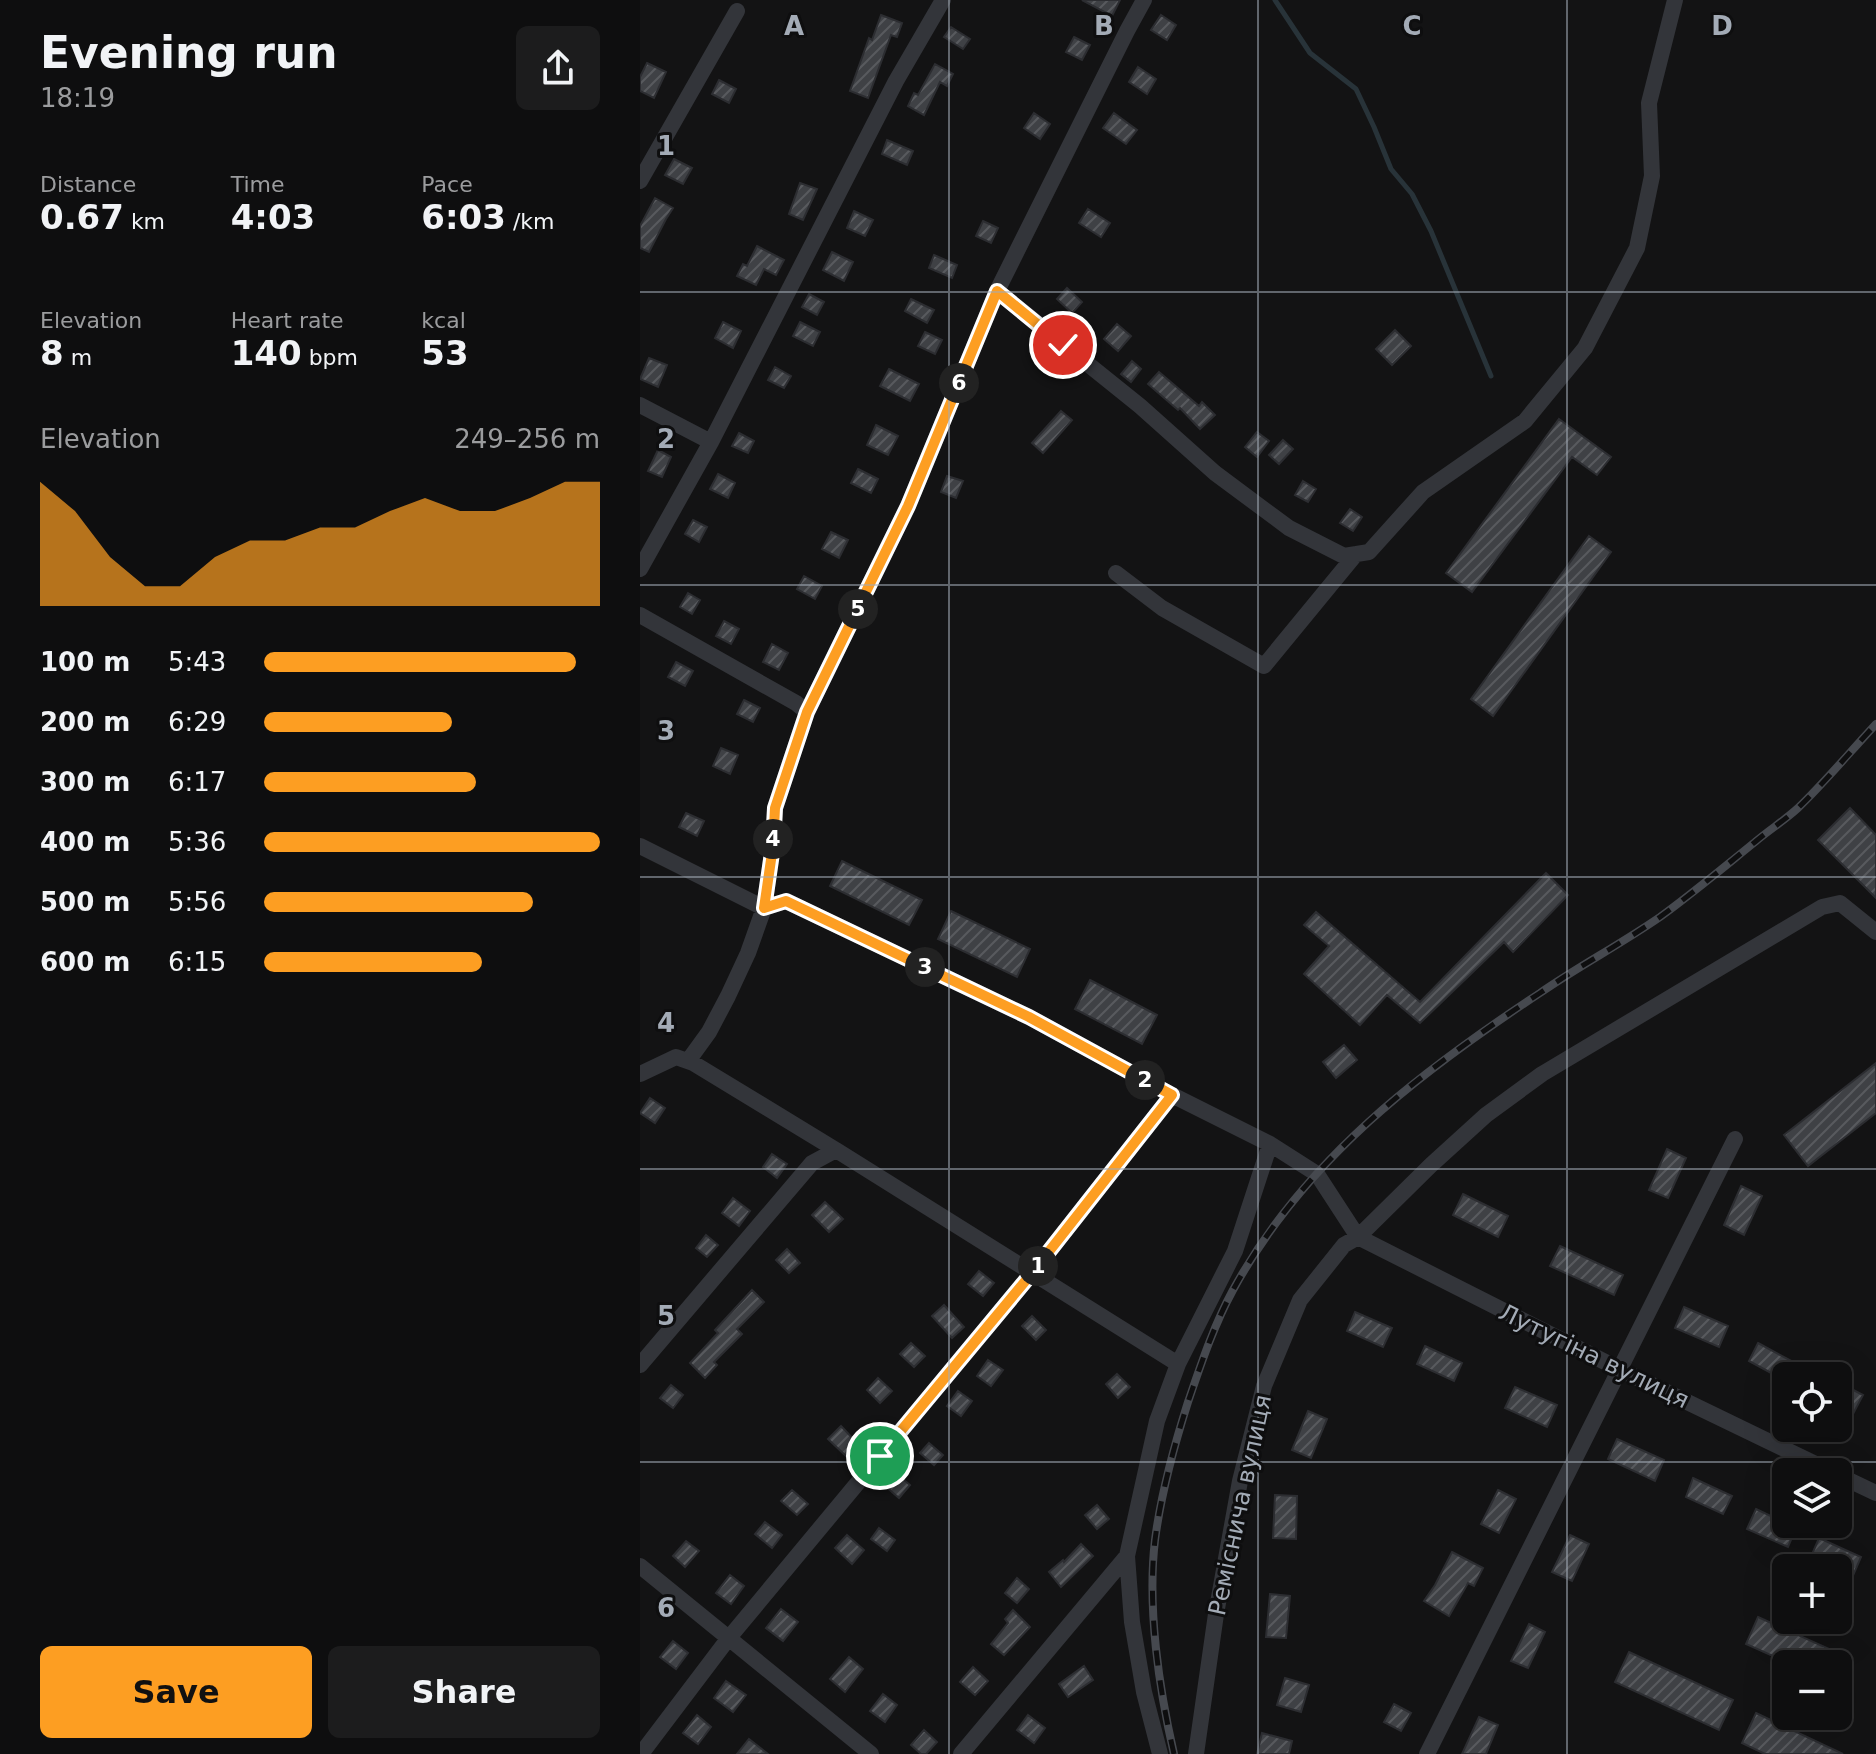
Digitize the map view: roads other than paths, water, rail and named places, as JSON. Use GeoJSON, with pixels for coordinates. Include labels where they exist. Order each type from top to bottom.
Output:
{"type":"FeatureCollection","features":[{"type":"Feature","properties":{"kind":"street"},"geometry":{"type":"LineString","coordinates":[[640,569],[711,442],[896,81],[943,0]]}},
{"type":"Feature","properties":{"kind":"street"},"geometry":{"type":"LineString","coordinates":[[688,1061],[709,1032],[728,996],[764,908],[775,808],[807,712],[908,506],[997,291],[1144,0]]}},
{"type":"Feature","properties":{"kind":"street"},"geometry":{"type":"LineString","coordinates":[[997,291],[1140,406],[1215,473],[1289,528],[1344,556],[1369,552],[1423,492],[1525,421],[1585,348],[1637,248],[1652,176],[1649,103],[1675,0]]}},
{"type":"Feature","properties":{"kind":"street"},"geometry":{"type":"LineString","coordinates":[[640,181],[737,11]]}},
{"type":"Feature","properties":{"kind":"street"},"geometry":{"type":"LineString","coordinates":[[640,405],[711,442]]}},
{"type":"Feature","properties":{"kind":"street"},"geometry":{"type":"LineString","coordinates":[[1116,573],[1162,608],[1264,666],[1356,554]]}},
{"type":"Feature","properties":{"kind":"street"},"geometry":{"type":"LineString","coordinates":[[640,615],[807,712]]}},
{"type":"Feature","properties":{"kind":"street"},"geometry":{"type":"LineString","coordinates":[[640,846],[764,908],[786,901],[1029,1017],[1270,1144],[1317,1174],[1358,1237]]}},
{"type":"Feature","properties":{"kind":"street","name":"Реміснича вулиця"},"geometry":{"type":"LineString","coordinates":[[1196,1754],[1216,1614],[1240,1481],[1264,1386],[1300,1300],[1344,1245],[1358,1237],[1486,1115],[1542,1074],[1704,976],[1822,907],[1840,903],[1876,932]]}},
{"type":"Feature","properties":{"kind":"street"},"geometry":{"type":"LineString","coordinates":[[640,1074],[676,1057],[688,1061],[1178,1364]]}},
{"type":"Feature","properties":{"kind":"street"},"geometry":{"type":"LineString","coordinates":[[641,1754],[728,1639],[1032,1273],[1172,1095]]}},
{"type":"Feature","properties":{"kind":"street"},"geometry":{"type":"LineString","coordinates":[[1427,1754],[1735,1139]]}},
{"type":"Feature","properties":{"kind":"street"},"geometry":{"type":"LineString","coordinates":[[1160,1754],[1144,1692],[1132,1622],[1127,1556],[1157,1421],[1178,1364],[1235,1251],[1270,1144]]}},
{"type":"Feature","properties":{"kind":"street"},"geometry":{"type":"LineString","coordinates":[[640,1365],[812,1163],[836,1150]]}},
{"type":"Feature","properties":{"kind":"street","name":"Лутугіна вулиця"},"geometry":{"type":"LineString","coordinates":[[1358,1237],[1803,1458]]}},
{"type":"Feature","properties":{"kind":"street"},"geometry":{"type":"LineString","coordinates":[[1852,1482],[1876,1493]]}},
{"type":"Feature","properties":{"kind":"street"},"geometry":{"type":"LineString","coordinates":[[961,1754],[1127,1556]]}},
{"type":"Feature","properties":{"kind":"street"},"geometry":{"type":"LineString","coordinates":[[640,1566],[871,1754]]}},
{"type":"Feature","properties":{"kind":"waterway"},"geometry":{"type":"LineString","coordinates":[[1275,0],[1310,53],[1356,89],[1391,169],[1412,194],[1431,231],[1491,376]]}},
{"type":"Feature","properties":{"kind":"railway"},"geometry":{"type":"LineString","coordinates":[[1174,1754],[1159,1675],[1154,1620],[1155,1540],[1173,1453],[1203,1359],[1226,1303],[1262,1243],[1294,1200],[1330,1160],[1409,1087],[1495,1023],[1684,899],[1798,808],[1876,724]]}}]}
